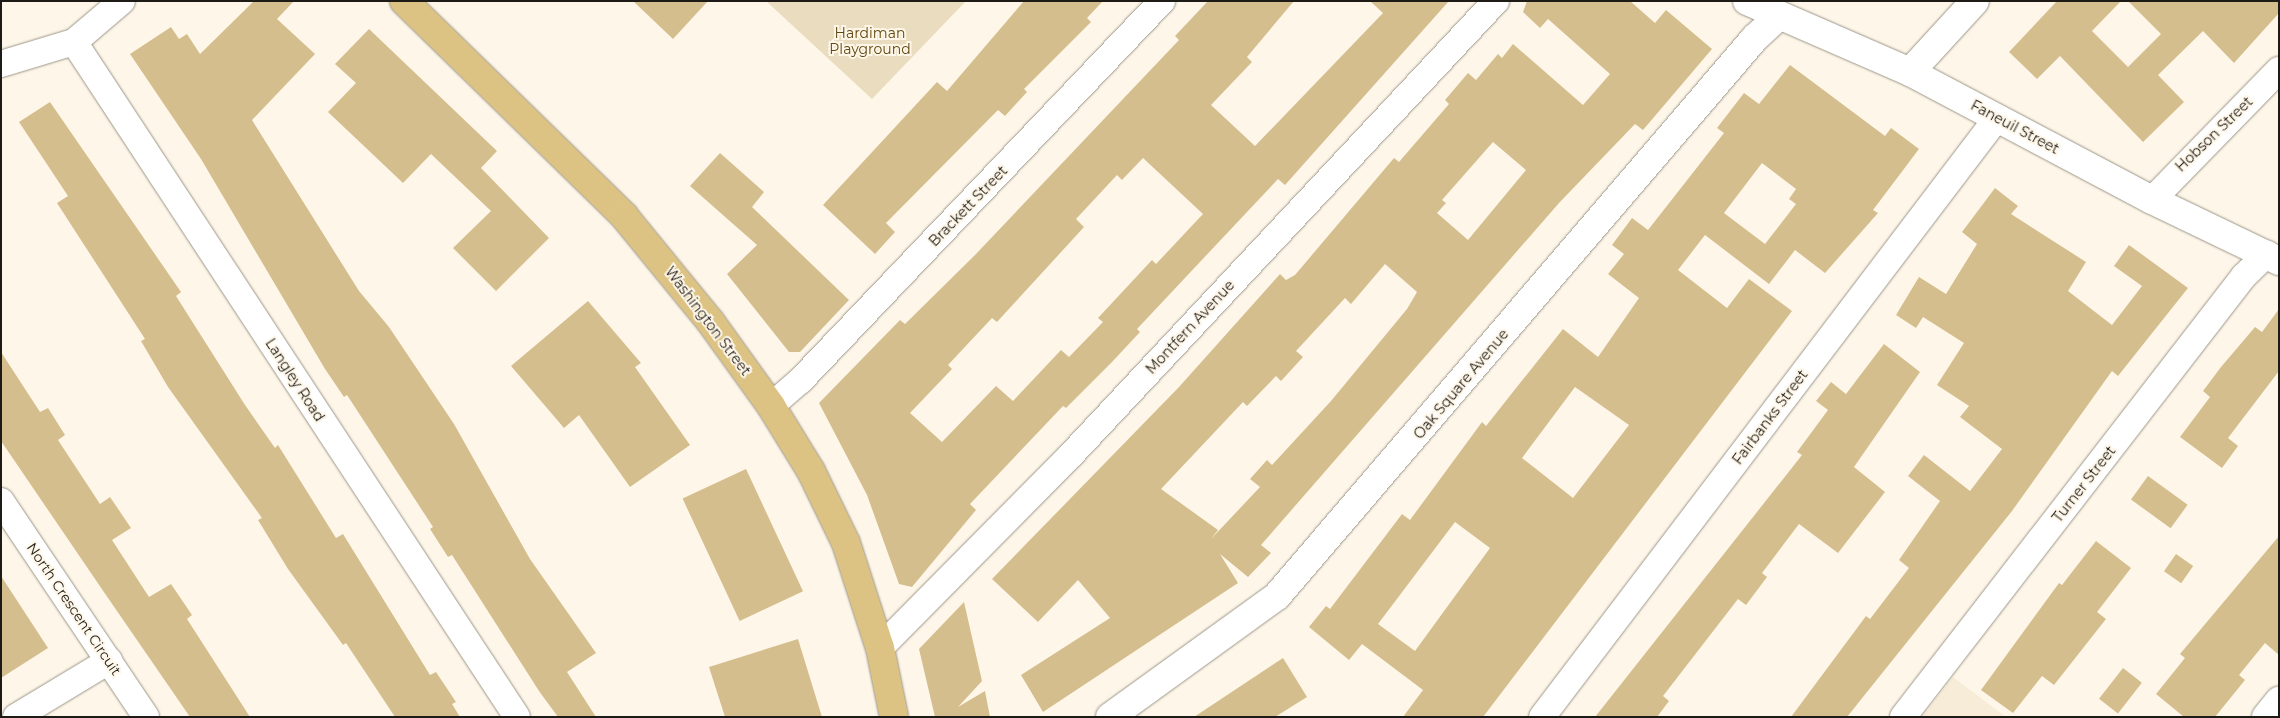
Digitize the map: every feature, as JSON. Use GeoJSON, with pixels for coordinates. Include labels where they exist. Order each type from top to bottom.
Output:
{"type":"FeatureCollection","features":[{"type":"Feature","properties":{"kind":"main road","name":"Washington Street"},"geometry":{"type":"LineString","coordinates":[[404,1],[624,216],[710,321],[771,406],[836,519],[880,648],[894,717]]}},
{"type":"Feature","properties":{"kind":"street"},"geometry":{"type":"LineString","coordinates":[[1,64],[74,42],[122,1]]}},
{"type":"Feature","properties":{"kind":"street","name":"Brackett Street"},"geometry":{"type":"LineString","coordinates":[[771,406],[800,382],[1162,1]]}},
{"type":"Feature","properties":{"kind":"street","name":"Montfern Avenue"},"geometry":{"type":"LineString","coordinates":[[880,648],[1071,455],[1496,1]]}},
{"type":"Feature","properties":{"kind":"street","name":"Faneuil Street"},"geometry":{"type":"LineString","coordinates":[[1747,1],[1910,72],[2152,200],[2273,258]]}},
{"type":"Feature","properties":{"kind":"street"},"geometry":{"type":"LineString","coordinates":[[1910,72],[1975,1]]}},
{"type":"Feature","properties":{"kind":"street","name":"Oak Square Avenue"},"geometry":{"type":"LineString","coordinates":[[1110,717],[1277,596],[1755,38],[1780,16]]}},
{"type":"Feature","properties":{"kind":"street","name":"Langley Road"},"geometry":{"type":"LineString","coordinates":[[74,42],[517,717]]}},
{"type":"Feature","properties":{"kind":"street","name":"Hobson Street"},"geometry":{"type":"LineString","coordinates":[[2152,200],[2173,174],[2279,70]]}},
{"type":"Feature","properties":{"kind":"street","name":"Fairbanks Street"},"geometry":{"type":"LineString","coordinates":[[1542,717],[1997,118]]}},
{"type":"Feature","properties":{"kind":"street","name":"Turner Street"},"geometry":{"type":"LineString","coordinates":[[1903,717],[2244,276],[2273,258]]}},
{"type":"Feature","properties":{"kind":"street","name":"North Crescent Circuit"},"geometry":{"type":"LineString","coordinates":[[1,501],[146,717]]}},
{"type":"Feature","properties":{"kind":"street"},"geometry":{"type":"LineString","coordinates":[[16,717],[109,661]]}},
{"type":"Feature","properties":{"kind":"street"},"geometry":{"type":"LineString","coordinates":[[2266,717],[2279,701]]}},
{"type":"Feature","properties":{"kind":"shaded area"},"geometry":{"type":"Polygon","coordinates":[[[1953,677],[2006,717],[1922,717],[1953,677]]]}},
{"type":"Feature","properties":{"kind":"green space","name":"Hardiman Playground"},"geometry":{"type":"Polygon","coordinates":[[[766,1],[966,1],[872,99],[766,1]]]}},
{"type":"Feature","properties":{"kind":"building"},"geometry":{"type":"Polygon","coordinates":[[[254,1],[294,1],[277,19],[315,54],[252,120],[359,291],[389,327],[454,424],[530,559],[596,653],[567,672],[596,717],[558,717],[539,691],[452,555],[448,557],[430,529],[433,527],[347,395],[344,397],[325,369],[201,159],[130,54],[171,27],[179,39],[187,34],[200,54],[254,1]]]}},
{"type":"Feature","properties":{"kind":"building"},"geometry":{"type":"Polygon","coordinates":[[[633,1],[708,1],[673,39],[633,1]]]}},
{"type":"Feature","properties":{"kind":"building"},"geometry":{"type":"Polygon","coordinates":[[[1024,1],[1103,1],[1087,18],[1091,22],[1024,89],[1027,92],[1005,116],[998,110],[886,223],[895,232],[875,254],[823,205],[937,82],[947,91],[1024,1]]]}},
{"type":"Feature","properties":{"kind":"building"},"geometry":{"type":"Polygon","coordinates":[[[1208,1],[1294,1],[1247,57],[1252,62],[1211,105],[1255,146],[1383,13],[1370,1],[1449,1],[1285,185],[1278,179],[1137,329],[1140,332],[1112,362],[1066,408],[1063,406],[970,504],[976,510],[912,587],[899,584],[867,495],[819,403],[900,320],[905,324],[975,255],[1179,40],[1175,36],[1208,1]],[[1143,158],[1122,180],[1117,175],[1076,219],[1084,227],[997,322],[992,318],[948,365],[952,369],[910,413],[942,442],[996,386],[1013,401],[1061,350],[1069,357],[1103,322],[1098,318],[1152,260],[1156,264],[1203,214],[1143,158]]]}},
{"type":"Feature","properties":{"kind":"building"},"geometry":{"type":"Polygon","coordinates":[[[1527,1],[1630,1],[1655,23],[1666,10],[1712,49],[1643,130],[1635,124],[1559,203],[1261,545],[1271,553],[1248,577],[1220,554],[1238,583],[1043,712],[1021,675],[1110,618],[1078,580],[1038,622],[992,579],[1179,387],[1280,274],[1286,280],[1295,275],[1394,158],[1399,162],[1449,104],[1445,100],[1468,73],[1476,80],[1498,54],[1502,58],[1513,44],[1583,105],[1610,74],[1548,19],[1540,28],[1523,12],[1527,1]],[[1493,142],[1442,200],[1446,203],[1437,213],[1468,240],[1526,170],[1493,142]],[[1385,264],[1351,304],[1345,298],[1296,351],[1303,357],[1281,381],[1276,376],[1247,406],[1243,402],[1161,489],[1218,530],[1211,539],[1260,487],[1250,479],[1267,460],[1272,465],[1331,401],[1407,309],[1417,292],[1385,264]]]}},
{"type":"Feature","properties":{"kind":"building"},"geometry":{"type":"Polygon","coordinates":[[[2057,1],[2121,1],[2092,31],[2128,67],[2161,34],[2128,1],[2279,1],[2279,13],[2234,63],[2203,31],[2158,75],[2184,102],[2143,142],[2060,56],[2037,79],[2009,52],[2057,1]]]}},
{"type":"Feature","properties":{"kind":"building"},"geometry":{"type":"Polygon","coordinates":[[[369,29],[497,151],[481,168],[549,238],[496,291],[453,248],[491,211],[431,154],[403,183],[328,112],[356,83],[335,64],[369,29]]]}},
{"type":"Feature","properties":{"kind":"building"},"geometry":{"type":"Polygon","coordinates":[[[1790,65],[1885,136],[1891,128],[1919,149],[1873,210],[1878,213],[1825,273],[1795,250],[1769,284],[1705,235],[1678,270],[1727,308],[1749,279],[1792,311],[1483,717],[1403,717],[1423,690],[1362,644],[1349,660],[1309,627],[1326,606],[1330,609],[1402,514],[1410,520],[1482,422],[1486,426],[1563,329],[1598,357],[1639,298],[1608,274],[1624,254],[1612,245],[1632,218],[1648,230],[1724,133],[1717,128],[1744,93],[1759,104],[1790,65]],[[1762,163],[1724,213],[1765,244],[1796,204],[1789,199],[1796,189],[1762,163]],[[1575,387],[1522,458],[1573,498],[1629,425],[1575,387]],[[1455,522],[1378,624],[1415,651],[1490,548],[1455,522]]]}},
{"type":"Feature","properties":{"kind":"building"},"geometry":{"type":"Polygon","coordinates":[[[50,102],[181,292],[176,296],[245,405],[275,448],[278,445],[336,538],[343,534],[430,675],[436,672],[456,702],[452,704],[460,717],[395,717],[346,643],[343,645],[288,569],[258,520],[262,518],[168,387],[141,341],[145,339],[57,203],[68,196],[19,122],[50,102]]]}},
{"type":"Feature","properties":{"kind":"building"},"geometry":{"type":"Polygon","coordinates":[[[720,153],[764,192],[752,207],[849,300],[800,352],[789,352],[727,274],[757,245],[690,186],[720,153]]]}},
{"type":"Feature","properties":{"kind":"building"},"geometry":{"type":"Polygon","coordinates":[[[1995,188],[2018,206],[2011,214],[2086,262],[2068,291],[2112,325],[2142,286],[2114,266],[2129,245],[2188,288],[2118,376],[2112,371],[2012,511],[1847,717],[1791,717],[1866,616],[1870,619],[1909,568],[1899,560],[1940,501],[1908,476],[1924,455],[1970,491],[2002,449],[1960,417],[1969,406],[1937,385],[1964,343],[1923,317],[1916,328],[1896,315],[1919,277],[1946,294],[1977,244],[1962,232],[1995,188]]]}},
{"type":"Feature","properties":{"kind":"building"},"geometry":{"type":"Polygon","coordinates":[[[588,301],[641,363],[635,367],[690,445],[630,487],[579,415],[564,428],[511,366],[588,301]]]}},
{"type":"Feature","properties":{"kind":"building"},"geometry":{"type":"Polygon","coordinates":[[[2279,309],[2279,371],[2228,438],[2238,446],[2222,468],[2180,437],[2210,397],[2203,391],[2221,367],[2255,327],[2262,332],[2279,309]]]}},
{"type":"Feature","properties":{"kind":"building"},"geometry":{"type":"Polygon","coordinates":[[[1884,344],[1920,372],[1854,467],[1885,492],[1838,553],[1799,524],[1762,573],[1767,577],[1746,605],[1738,599],[1663,696],[1669,701],[1657,717],[1595,717],[1802,455],[1797,452],[1828,410],[1816,401],[1831,382],[1846,394],[1884,344]]]}},
{"type":"Feature","properties":{"kind":"building"},"geometry":{"type":"Polygon","coordinates":[[[1,352],[40,412],[48,408],[65,435],[58,440],[100,504],[110,497],[131,528],[112,540],[149,597],[171,584],[192,615],[187,619],[250,717],[190,717],[108,598],[1,441],[1,352]]]}},
{"type":"Feature","properties":{"kind":"building"},"geometry":{"type":"Polygon","coordinates":[[[746,469],[803,591],[740,621],[683,499],[746,469]]]}},
{"type":"Feature","properties":{"kind":"building"},"geometry":{"type":"Polygon","coordinates":[[[2148,476],[2188,505],[2171,528],[2131,499],[2148,476]]]}},
{"type":"Feature","properties":{"kind":"building"},"geometry":{"type":"Polygon","coordinates":[[[2279,536],[2279,655],[2265,643],[2239,675],[2245,680],[2215,717],[2184,717],[2156,694],[2185,658],[2180,654],[2279,536]]]}},
{"type":"Feature","properties":{"kind":"building"},"geometry":{"type":"Polygon","coordinates":[[[2096,541],[2131,568],[2097,612],[2106,619],[2054,685],[2042,676],[2013,713],[1981,690],[2059,583],[2062,585],[2096,541]]]}},
{"type":"Feature","properties":{"kind":"building"},"geometry":{"type":"Polygon","coordinates":[[[2176,554],[2193,566],[2181,583],[2164,571],[2176,554]]]}},
{"type":"Feature","properties":{"kind":"building"},"geometry":{"type":"Polygon","coordinates":[[[1,576],[48,648],[1,678],[1,576]]]}},
{"type":"Feature","properties":{"kind":"building"},"geometry":{"type":"Polygon","coordinates":[[[964,602],[982,681],[958,707],[985,691],[990,717],[935,717],[919,649],[964,602]]]}},
{"type":"Feature","properties":{"kind":"building"},"geometry":{"type":"Polygon","coordinates":[[[798,639],[822,717],[725,717],[709,667],[798,639]]]}},
{"type":"Feature","properties":{"kind":"building"},"geometry":{"type":"Polygon","coordinates":[[[1283,658],[1307,697],[1275,717],[1194,717],[1283,658]]]}},
{"type":"Feature","properties":{"kind":"building"},"geometry":{"type":"Polygon","coordinates":[[[2123,668],[2142,683],[2118,714],[2099,699],[2123,668]]]}}]}
